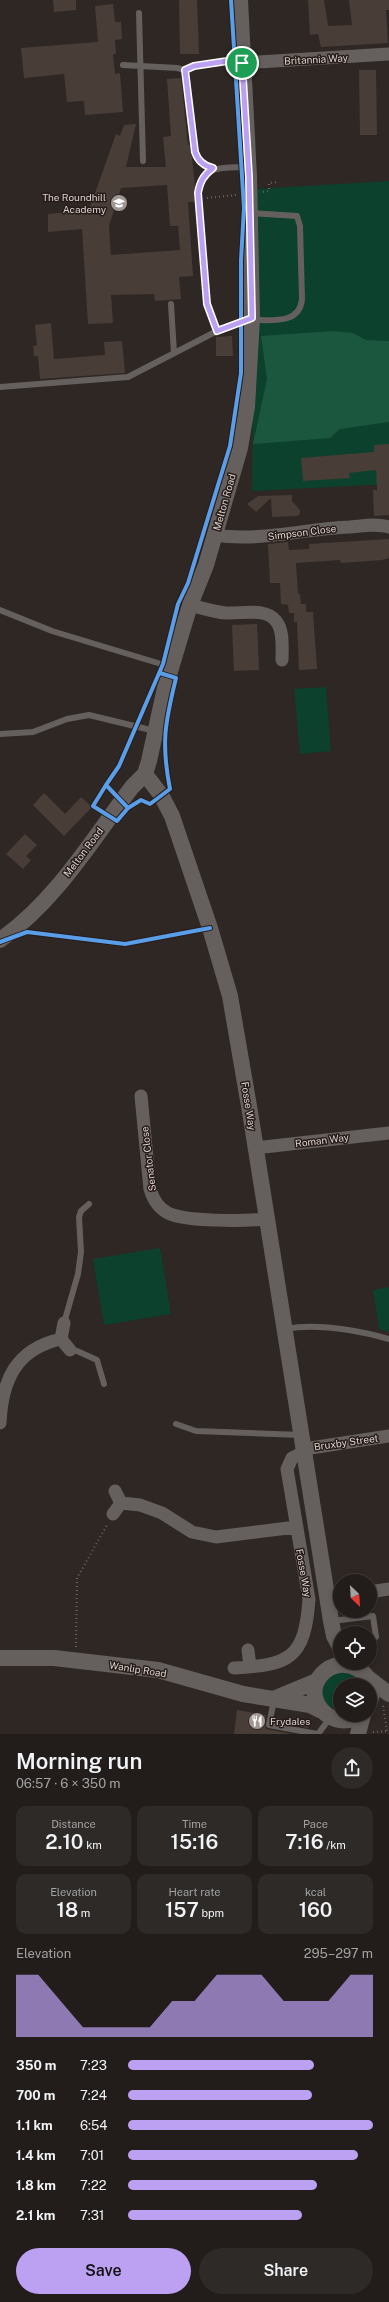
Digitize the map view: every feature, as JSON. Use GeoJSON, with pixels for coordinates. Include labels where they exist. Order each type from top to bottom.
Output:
{"type":"FeatureCollection","features":[{"type":"Feature","properties":{"kind":"street","name":"Melton Road"},"geometry":{"type":"LineString","coordinates":[[0,940],[20,926],[60,882],[132,787],[145,774],[172,667],[190,605],[206,565],[241,441],[247,407],[252,319],[250,213],[240,0]]}},
{"type":"Feature","properties":{"kind":"street","name":"Britannia Way"},"geometry":{"type":"LineString","coordinates":[[242,63],[389,54]]}},
{"type":"Feature","properties":{"kind":"street","name":"Simpson Close"},"geometry":{"type":"LineString","coordinates":[[214,535],[246,538],[337,527],[378,525],[389,527]]}},
{"type":"Feature","properties":{"kind":"street"},"geometry":{"type":"LineString","coordinates":[[190,605],[226,613],[254,612],[269,615],[277,621],[281,632],[282,660]]}},
{"type":"Feature","properties":{"kind":"street","name":"Fosse Way"},"geometry":{"type":"LineString","coordinates":[[145,774],[161,796],[172,816],[212,936],[230,996],[303,1445],[333,1593]]}},
{"type":"Feature","properties":{"kind":"street","name":"Senator Close"},"geometry":{"type":"LineString","coordinates":[[141,1096],[150,1189],[153,1199],[160,1207],[168,1213],[182,1218],[266,1219]]}},
{"type":"Feature","properties":{"kind":"street","name":"Roman Way"},"geometry":{"type":"LineString","coordinates":[[255,1148],[389,1132]]}},
{"type":"Feature","properties":{"kind":"street"},"geometry":{"type":"LineString","coordinates":[[64,1323],[61,1339],[70,1350]]}},
{"type":"Feature","properties":{"kind":"street"},"geometry":{"type":"LineString","coordinates":[[0,1423],[4,1393],[16,1365],[24,1355],[33,1348],[43,1343],[61,1339]]}},
{"type":"Feature","properties":{"kind":"street","name":"Bruxby Street"},"geometry":{"type":"LineString","coordinates":[[303,1445],[389,1436]]}},
{"type":"Feature","properties":{"kind":"street","name":"Fosse Way"},"geometry":{"type":"LineString","coordinates":[[234,1668],[270,1665],[289,1658],[298,1650],[303,1635],[308,1617],[309,1599],[287,1469],[292,1458],[303,1445]]}},
{"type":"Feature","properties":{"kind":"street"},"geometry":{"type":"LineString","coordinates":[[113,1514],[118,1497],[162,1512],[192,1532],[216,1537],[296,1527]]}},
{"type":"Feature","properties":{"kind":"street"},"geometry":{"type":"LineString","coordinates":[[377,1591],[389,1589]]}},
{"type":"Feature","properties":{"kind":"street","name":"Fosse Way"},"geometry":{"type":"LineString","coordinates":[[328,1715],[315,1696],[333,1641]]}},
{"type":"Feature","properties":{"kind":"street"},"geometry":{"type":"LineString","coordinates":[[248,1650],[250,1667]]}},
{"type":"Feature","properties":{"kind":"street","name":"Wanlip Road"},"geometry":{"type":"LineString","coordinates":[[0,1658],[76,1660],[158,1670],[242,1694],[310,1705],[333,1716]]}},
{"type":"Feature","properties":{"kind":"street","name":"Wanlip Road"},"geometry":{"type":"LineString","coordinates":[[274,1698],[333,1669]]}},
{"type":"Feature","properties":{"kind":"street"},"geometry":{"type":"LineString","coordinates":[[361,1670],[367,1677],[380,1702]]}},
{"type":"Feature","properties":{"kind":"street"},"geometry":{"type":"LineString","coordinates":[[328,1715],[340,1734]]}},
{"type":"Feature","properties":{"kind":"street"},"geometry":{"type":"LineString","coordinates":[[358,1734],[361,1722]]}},
{"type":"Feature","properties":{"kind":"lane"},"geometry":{"type":"LineString","coordinates":[[139,13],[144,161]]}},
{"type":"Feature","properties":{"kind":"lane"},"geometry":{"type":"LineString","coordinates":[[123,65],[141,68],[177,68],[185,70],[197,158],[206,166],[213,168],[248,167]]}},
{"type":"Feature","properties":{"kind":"lane"},"geometry":{"type":"LineString","coordinates":[[213,168],[200,183],[198,193],[207,304],[217,331]]}},
{"type":"Feature","properties":{"kind":"lane"},"geometry":{"type":"LineString","coordinates":[[0,387],[128,377],[217,331],[252,319],[282,320],[296,314],[301,309],[302,299],[300,226],[297,216],[250,213]]}},
{"type":"Feature","properties":{"kind":"lane"},"geometry":{"type":"LineString","coordinates":[[171,304],[174,353]]}},
{"type":"Feature","properties":{"kind":"lane"},"geometry":{"type":"LineString","coordinates":[[0,610],[52,631],[172,667]]}},
{"type":"Feature","properties":{"kind":"lane"},"geometry":{"type":"LineString","coordinates":[[0,734],[33,732],[67,719],[89,715],[155,731]]}},
{"type":"Feature","properties":{"kind":"lane"},"geometry":{"type":"LineString","coordinates":[[64,1323],[78,1274],[81,1252],[79,1217],[81,1211],[89,1204]]}},
{"type":"Feature","properties":{"kind":"lane"},"geometry":{"type":"LineString","coordinates":[[285,1329],[300,1326],[337,1329],[389,1339]]}},
{"type":"Feature","properties":{"kind":"lane"},"geometry":{"type":"LineString","coordinates":[[70,1350],[77,1351],[97,1360],[104,1384]]}},
{"type":"Feature","properties":{"kind":"lane"},"geometry":{"type":"LineString","coordinates":[[176,1424],[196,1431],[303,1445]]}},
{"type":"Feature","properties":{"kind":"lane"},"geometry":{"type":"LineString","coordinates":[[353,1626],[373,1616],[374,1626]]}},
{"type":"Feature","properties":{"kind":"lane"},"geometry":{"type":"LineString","coordinates":[[274,1698],[269,1725],[317,1734],[328,1715]]}},
{"type":"Feature","properties":{"kind":"path"},"geometry":{"type":"LineString","coordinates":[[185,70],[194,66],[234,60],[242,63]]}},
{"type":"Feature","properties":{"kind":"path"},"geometry":{"type":"LineString","coordinates":[[269,191],[269,183],[277,182]]}},
{"type":"Feature","properties":{"kind":"path"},"geometry":{"type":"LineString","coordinates":[[219,198],[231,196]]}},
{"type":"Feature","properties":{"kind":"path"},"geometry":{"type":"LineString","coordinates":[[76,1660],[77,1578],[113,1514]]}},
{"type":"Feature","properties":{"kind":"path"},"geometry":{"type":"LineString","coordinates":[[380,1702],[387,1731]]}},
{"type":"Feature","properties":{"kind":"green space"},"geometry":{"type":"Polygon","coordinates":[[[389,181],[389,484],[252,491],[255,189],[389,181]]]}},
{"type":"Feature","properties":{"kind":"green space"},"geometry":{"type":"Polygon","coordinates":[[[333,331],[353,333],[366,340],[389,341],[389,422],[340,429],[330,438],[253,444],[267,379],[261,336],[333,331]]]}},
{"type":"Feature","properties":{"kind":"green space"},"geometry":{"type":"Polygon","coordinates":[[[326,687],[331,751],[300,754],[294,689],[326,687]]]}},
{"type":"Feature","properties":{"kind":"green space"},"geometry":{"type":"Polygon","coordinates":[[[160,1248],[171,1314],[104,1325],[93,1259],[160,1248]]]}},
{"type":"Feature","properties":{"kind":"green space"},"geometry":{"type":"Polygon","coordinates":[[[389,1287],[389,1332],[379,1329],[373,1290],[389,1287]]]}},
{"type":"Feature","properties":{"kind":"green space"},"geometry":{"type":"Polygon","coordinates":[[[353,1672],[358,1678],[333,1678],[333,1709],[323,1701],[323,1683],[332,1673],[353,1672]]]}},
{"type":"Feature","properties":{"kind":"building"},"geometry":{"type":"Polygon","coordinates":[[[53,0],[76,0],[76,10],[54,12],[53,0]]]}},
{"type":"Feature","properties":{"kind":"building"},"geometry":{"type":"Polygon","coordinates":[[[179,0],[197,0],[199,54],[180,54],[179,0]]]}},
{"type":"Feature","properties":{"kind":"building"},"geometry":{"type":"Polygon","coordinates":[[[308,0],[324,0],[328,26],[352,25],[349,0],[389,0],[389,10],[386,10],[388,43],[321,47],[318,34],[310,35],[308,0]]]}},
{"type":"Feature","properties":{"kind":"building"},"geometry":{"type":"Polygon","coordinates":[[[113,4],[115,22],[121,22],[122,39],[115,40],[116,54],[113,54],[115,74],[120,73],[123,112],[85,115],[84,101],[67,102],[64,74],[24,78],[21,48],[98,42],[95,6],[113,4]]]}},
{"type":"Feature","properties":{"kind":"building"},"geometry":{"type":"Polygon","coordinates":[[[359,70],[376,70],[377,135],[360,135],[359,70]]]}},
{"type":"Feature","properties":{"kind":"building"},"geometry":{"type":"Polygon","coordinates":[[[181,78],[188,145],[190,145],[192,157],[195,187],[194,202],[188,202],[193,276],[179,277],[181,299],[155,301],[154,294],[111,295],[113,323],[88,324],[82,229],[48,232],[48,214],[89,210],[116,134],[120,136],[124,125],[136,124],[126,167],[166,167],[163,137],[171,136],[167,79],[181,78]],[[167,185],[121,188],[109,226],[111,255],[180,250],[178,226],[170,226],[167,185]]]}},
{"type":"Feature","properties":{"kind":"building"},"geometry":{"type":"Polygon","coordinates":[[[51,323],[54,359],[105,355],[104,342],[122,341],[125,373],[40,379],[38,356],[34,356],[33,346],[37,345],[35,325],[51,323]]]}},
{"type":"Feature","properties":{"kind":"building"},"geometry":{"type":"Polygon","coordinates":[[[232,336],[233,356],[216,356],[216,337],[232,336]]]}},
{"type":"Feature","properties":{"kind":"building"},"geometry":{"type":"Polygon","coordinates":[[[389,444],[389,515],[374,516],[373,490],[377,490],[376,470],[349,473],[350,478],[303,481],[301,458],[374,452],[374,445],[389,444]]]}},
{"type":"Feature","properties":{"kind":"building"},"geometry":{"type":"Polygon","coordinates":[[[292,495],[292,501],[300,510],[300,514],[297,516],[272,517],[271,498],[256,512],[247,504],[258,496],[292,495]]]}},
{"type":"Feature","properties":{"kind":"building"},"geometry":{"type":"Polygon","coordinates":[[[389,539],[389,558],[382,560],[341,563],[340,560],[296,563],[298,594],[300,594],[301,604],[306,604],[306,612],[313,612],[317,669],[299,670],[297,622],[294,622],[294,613],[289,613],[288,605],[281,604],[280,583],[270,583],[268,544],[288,542],[289,550],[309,549],[309,544],[389,539]]]}},
{"type":"Feature","properties":{"kind":"building"},"geometry":{"type":"Polygon","coordinates":[[[257,624],[259,670],[234,671],[232,625],[257,624]]]}},
{"type":"Feature","properties":{"kind":"building"},"geometry":{"type":"Polygon","coordinates":[[[44,793],[65,814],[81,797],[92,807],[64,836],[33,805],[44,793]]]}},
{"type":"Feature","properties":{"kind":"building"},"geometry":{"type":"Polygon","coordinates":[[[25,834],[37,845],[26,856],[31,860],[23,869],[6,854],[25,834]]]}},
{"type":"Feature","properties":{"kind":"building"},"geometry":{"type":"Polygon","coordinates":[[[237,1710],[266,1715],[266,1729],[293,1734],[234,1734],[237,1710]]]}},
{"type":"Feature","properties":{"kind":"building"},"geometry":{"type":"Polygon","coordinates":[[[275,1717],[309,1725],[308,1728],[274,1721],[275,1717]]]}},
{"type":"Feature","properties":{"kind":"cycle path"},"geometry":{"type":"LineString","coordinates":[[106,785],[93,806],[117,821],[128,808],[106,785],[119,766],[163,664],[178,604],[188,583],[230,446],[241,373],[241,260],[244,208],[231,0]]}},
{"type":"Feature","properties":{"kind":"cycle path"},"geometry":{"type":"LineString","coordinates":[[128,808],[141,800],[150,804],[170,789],[165,746],[169,708],[176,678],[160,673]]}},
{"type":"Feature","properties":{"kind":"cycle path"},"geometry":{"type":"LineString","coordinates":[[0,942],[27,932],[125,944],[210,928]]}},
{"type":"Feature","properties":{"kind":"place","name":"The Roundhill Academy"},"geometry":{"type":"Point","coordinates":[119,203]}},
{"type":"Feature","properties":{"kind":"place","name":"Frydales"},"geometry":{"type":"Point","coordinates":[257,1721]}},
{"type":"Feature","properties":{"kind":"route"},"geometry":{"type":"LineString","coordinates":[[234,60],[242,63],[249,177],[252,318],[217,331],[207,304],[198,193],[200,183],[213,168],[206,166],[197,158],[195,152],[188,79],[185,70],[194,66],[234,60]]}}]}
